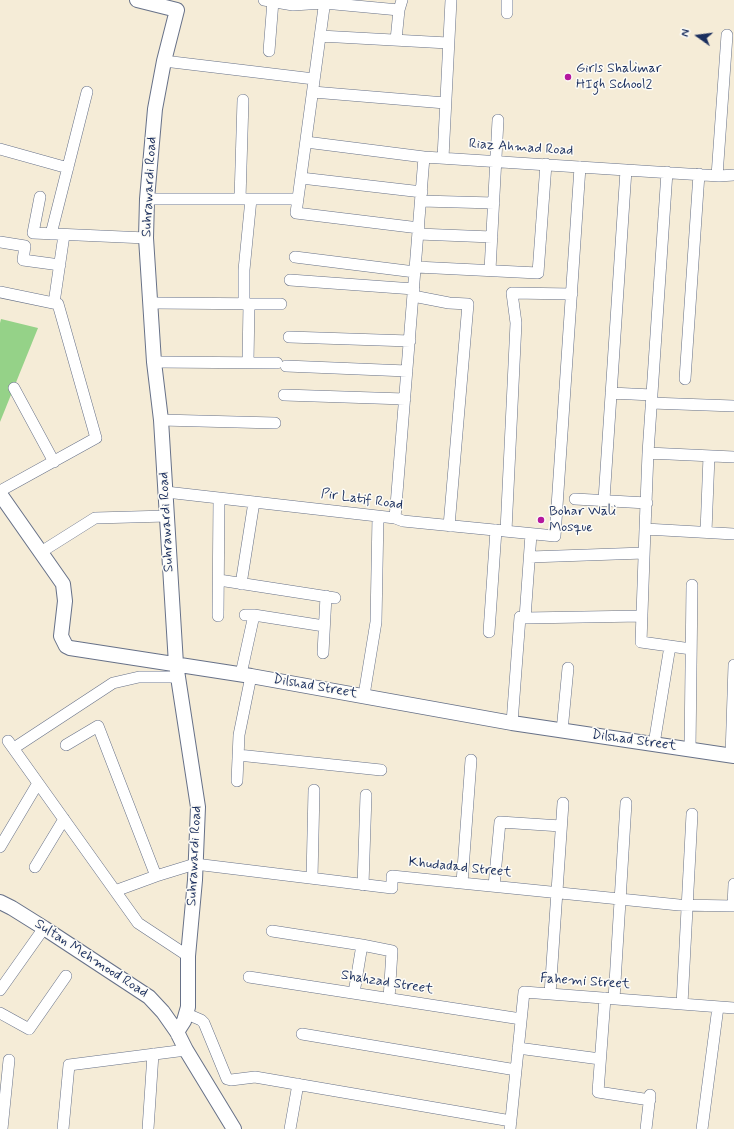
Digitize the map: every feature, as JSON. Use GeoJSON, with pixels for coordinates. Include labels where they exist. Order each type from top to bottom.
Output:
{"type":"FeatureCollection","features":[{"type":"Feature","properties":{"kind":"street"},"geometry":{"type":"LineString","coordinates":[[137,0],[177,5]]}},
{"type":"Feature","properties":{"kind":"street"},"geometry":{"type":"LineString","coordinates":[[443,158],[451,0]]}},
{"type":"Feature","properties":{"kind":"street"},"geometry":{"type":"LineString","coordinates":[[507,0],[507,13]]}},
{"type":"Feature","properties":{"kind":"street"},"geometry":{"type":"LineString","coordinates":[[270,51],[268,1],[293,5],[324,2],[400,5],[396,40]]}},
{"type":"Feature","properties":{"kind":"street"},"geometry":{"type":"LineString","coordinates":[[324,2],[296,213],[419,231],[492,236]]}},
{"type":"Feature","properties":{"kind":"street","name":"Suhrawardi Road"},"geometry":{"type":"LineString","coordinates":[[177,5],[155,109],[147,199],[146,238],[154,362],[161,420],[177,670],[198,807],[188,956],[187,1014],[178,1032]]}},
{"type":"Feature","properties":{"kind":"street"},"geometry":{"type":"LineString","coordinates":[[717,176],[727,35]]}},
{"type":"Feature","properties":{"kind":"street"},"geometry":{"type":"LineString","coordinates":[[320,36],[448,43]]}},
{"type":"Feature","properties":{"kind":"street"},"geometry":{"type":"LineString","coordinates":[[164,61],[314,79]]}},
{"type":"Feature","properties":{"kind":"street"},"geometry":{"type":"LineString","coordinates":[[51,234],[87,92]]}},
{"type":"Feature","properties":{"kind":"street"},"geometry":{"type":"LineString","coordinates":[[312,92],[445,103]]}},
{"type":"Feature","properties":{"kind":"street"},"geometry":{"type":"LineString","coordinates":[[243,100],[245,199],[244,270],[248,362]]}},
{"type":"Feature","properties":{"kind":"street"},"geometry":{"type":"LineString","coordinates":[[490,270],[498,120]]}},
{"type":"Feature","properties":{"kind":"street","name":"Riaz Ahmad Road"},"geometry":{"type":"LineString","coordinates":[[306,142],[424,157],[734,176]]}},
{"type":"Feature","properties":{"kind":"street"},"geometry":{"type":"LineString","coordinates":[[0,149],[68,168]]}},
{"type":"Feature","properties":{"kind":"street"},"geometry":{"type":"LineString","coordinates":[[395,518],[424,157]]}},
{"type":"Feature","properties":{"kind":"street"},"geometry":{"type":"LineString","coordinates":[[295,257],[416,269],[490,270],[538,273],[546,164]]}},
{"type":"Feature","properties":{"kind":"street"},"geometry":{"type":"LineString","coordinates":[[489,632],[501,531],[516,323],[512,293],[572,294],[580,167]]}},
{"type":"Feature","properties":{"kind":"street"},"geometry":{"type":"LineString","coordinates":[[604,500],[626,170]]}},
{"type":"Feature","properties":{"kind":"street"},"geometry":{"type":"LineString","coordinates":[[667,172],[651,399],[641,642],[691,649]]}},
{"type":"Feature","properties":{"kind":"street"},"geometry":{"type":"LineString","coordinates":[[685,379],[699,174]]}},
{"type":"Feature","properties":{"kind":"street"},"geometry":{"type":"LineString","coordinates":[[301,178],[421,196],[494,203]]}},
{"type":"Feature","properties":{"kind":"street"},"geometry":{"type":"LineString","coordinates":[[40,197],[33,233],[146,238]]}},
{"type":"Feature","properties":{"kind":"street"},"geometry":{"type":"LineString","coordinates":[[147,199],[298,199]]}},
{"type":"Feature","properties":{"kind":"street"},"geometry":{"type":"LineString","coordinates":[[54,303],[64,235]]}},
{"type":"Feature","properties":{"kind":"street"},"geometry":{"type":"LineString","coordinates":[[0,242],[25,246],[23,260],[60,265]]}},
{"type":"Feature","properties":{"kind":"street"},"geometry":{"type":"LineString","coordinates":[[290,280],[414,292],[449,303],[468,304],[449,526]]}},
{"type":"Feature","properties":{"kind":"street"},"geometry":{"type":"LineString","coordinates":[[0,292],[58,304],[96,438],[0,493]]}},
{"type":"Feature","properties":{"kind":"street","name":"Pir Latif Road"},"geometry":{"type":"LineString","coordinates":[[166,492],[395,518],[403,521],[555,536],[572,294]]}},
{"type":"Feature","properties":{"kind":"street"},"geometry":{"type":"LineString","coordinates":[[151,303],[281,304]]}},
{"type":"Feature","properties":{"kind":"street"},"geometry":{"type":"LineString","coordinates":[[289,337],[410,341]]}},
{"type":"Feature","properties":{"kind":"street"},"geometry":{"type":"LineString","coordinates":[[154,362],[248,362],[407,371]]}},
{"type":"Feature","properties":{"kind":"street"},"geometry":{"type":"LineString","coordinates":[[14,388],[54,462]]}},
{"type":"Feature","properties":{"kind":"street"},"geometry":{"type":"LineString","coordinates":[[611,393],[651,399],[734,406]]}},
{"type":"Feature","properties":{"kind":"street"},"geometry":{"type":"LineString","coordinates":[[284,395],[405,399]]}},
{"type":"Feature","properties":{"kind":"street"},"geometry":{"type":"LineString","coordinates":[[161,420],[276,423]]}},
{"type":"Feature","properties":{"kind":"street"},"geometry":{"type":"LineString","coordinates":[[648,454],[734,457]]}},
{"type":"Feature","properties":{"kind":"street"},"geometry":{"type":"LineString","coordinates":[[706,532],[709,456]]}},
{"type":"Feature","properties":{"kind":"street","name":"Dilshad Street"},"geometry":{"type":"LineString","coordinates":[[0,493],[63,584],[64,600],[61,636],[66,646],[70,648],[177,670],[246,675],[364,695],[512,723],[733,756]]}},
{"type":"Feature","properties":{"kind":"street"},"geometry":{"type":"LineString","coordinates":[[218,616],[219,498]]}},
{"type":"Feature","properties":{"kind":"street"},"geometry":{"type":"LineString","coordinates":[[575,498],[647,503]]}},
{"type":"Feature","properties":{"kind":"street"},"geometry":{"type":"LineString","coordinates":[[241,584],[254,502]]}},
{"type":"Feature","properties":{"kind":"street"},"geometry":{"type":"LineString","coordinates":[[41,552],[95,518],[167,516]]}},
{"type":"Feature","properties":{"kind":"street"},"geometry":{"type":"LineString","coordinates":[[364,695],[376,622],[378,516]]}},
{"type":"Feature","properties":{"kind":"street"},"geometry":{"type":"LineString","coordinates":[[645,529],[734,534]]}},
{"type":"Feature","properties":{"kind":"street"},"geometry":{"type":"LineString","coordinates":[[525,618],[531,534]]}},
{"type":"Feature","properties":{"kind":"street"},"geometry":{"type":"LineString","coordinates":[[530,556],[644,553]]}},
{"type":"Feature","properties":{"kind":"street"},"geometry":{"type":"LineString","coordinates":[[218,580],[330,597],[324,626],[323,653]]}},
{"type":"Feature","properties":{"kind":"street"},"geometry":{"type":"LineString","coordinates":[[690,750],[692,585]]}},
{"type":"Feature","properties":{"kind":"street"},"geometry":{"type":"LineString","coordinates":[[237,781],[239,735],[246,675],[249,615],[324,626]]}},
{"type":"Feature","properties":{"kind":"street"},"geometry":{"type":"LineString","coordinates":[[512,723],[520,617],[642,616]]}},
{"type":"Feature","properties":{"kind":"street"},"geometry":{"type":"LineString","coordinates":[[654,744],[670,646]]}},
{"type":"Feature","properties":{"kind":"street"},"geometry":{"type":"LineString","coordinates":[[733,756],[734,665]]}},
{"type":"Feature","properties":{"kind":"street"},"geometry":{"type":"LineString","coordinates":[[562,730],[568,668]]}},
{"type":"Feature","properties":{"kind":"street"},"geometry":{"type":"LineString","coordinates":[[177,670],[113,683],[11,744],[138,923],[188,956]]}},
{"type":"Feature","properties":{"kind":"street"},"geometry":{"type":"LineString","coordinates":[[66,745],[98,726],[156,876]]}},
{"type":"Feature","properties":{"kind":"street"},"geometry":{"type":"LineString","coordinates":[[238,755],[381,770]]}},
{"type":"Feature","properties":{"kind":"street"},"geometry":{"type":"LineString","coordinates":[[462,883],[471,760]]}},
{"type":"Feature","properties":{"kind":"street"},"geometry":{"type":"LineString","coordinates":[[0,847],[38,783]]}},
{"type":"Feature","properties":{"kind":"street"},"geometry":{"type":"LineString","coordinates":[[312,878],[314,790]]}},
{"type":"Feature","properties":{"kind":"street"},"geometry":{"type":"LineString","coordinates":[[363,885],[366,795]]}},
{"type":"Feature","properties":{"kind":"street"},"geometry":{"type":"LineString","coordinates":[[550,994],[563,803]]}},
{"type":"Feature","properties":{"kind":"street"},"geometry":{"type":"LineString","coordinates":[[626,803],[620,899],[609,999],[600,1059],[598,1092],[650,1097],[646,1129]]}},
{"type":"Feature","properties":{"kind":"street"},"geometry":{"type":"LineString","coordinates":[[682,1004],[692,814]]}},
{"type":"Feature","properties":{"kind":"street"},"geometry":{"type":"LineString","coordinates":[[35,867],[64,819]]}},
{"type":"Feature","properties":{"kind":"street"},"geometry":{"type":"LineString","coordinates":[[494,886],[500,822],[561,826]]}},
{"type":"Feature","properties":{"kind":"street"},"geometry":{"type":"LineString","coordinates":[[115,891],[195,864]]}},
{"type":"Feature","properties":{"kind":"street","name":"Khudadad Street"},"geometry":{"type":"LineString","coordinates":[[195,864],[392,888],[392,876],[687,905],[734,906]]}},
{"type":"Feature","properties":{"kind":"street"},"geometry":{"type":"LineString","coordinates":[[734,884],[734,906]]}},
{"type":"Feature","properties":{"kind":"street","name":"Sultan Mehmood Road"},"geometry":{"type":"LineString","coordinates":[[0,902],[44,928],[149,997],[163,1012],[178,1032],[186,1050],[234,1129]]}},
{"type":"Feature","properties":{"kind":"street"},"geometry":{"type":"LineString","coordinates":[[0,990],[44,928]]}},
{"type":"Feature","properties":{"kind":"street"},"geometry":{"type":"LineString","coordinates":[[272,931],[392,951],[389,999]]}},
{"type":"Feature","properties":{"kind":"street"},"geometry":{"type":"LineString","coordinates":[[354,993],[362,945]]}},
{"type":"Feature","properties":{"kind":"street"},"geometry":{"type":"LineString","coordinates":[[0,1013],[30,1029],[66,976]]}},
{"type":"Feature","properties":{"kind":"street","name":"Shahzad Street"},"geometry":{"type":"LineString","coordinates":[[249,977],[521,1019]]}},
{"type":"Feature","properties":{"kind":"street","name":"Fahemi Street"},"geometry":{"type":"LineString","coordinates":[[510,1125],[524,992],[734,1008]]}},
{"type":"Feature","properties":{"kind":"street"},"geometry":{"type":"LineString","coordinates":[[702,1129],[718,1007]]}},
{"type":"Feature","properties":{"kind":"street"},"geometry":{"type":"LineString","coordinates":[[187,1014],[201,1020],[204,1023],[227,1079],[231,1080],[255,1077],[510,1125]]}},
{"type":"Feature","properties":{"kind":"street"},"geometry":{"type":"LineString","coordinates":[[302,1034],[516,1070]]}},
{"type":"Feature","properties":{"kind":"street"},"geometry":{"type":"LineString","coordinates":[[518,1048],[600,1059]]}},
{"type":"Feature","properties":{"kind":"street"},"geometry":{"type":"LineString","coordinates":[[63,1129],[69,1065],[186,1050]]}},
{"type":"Feature","properties":{"kind":"street"},"geometry":{"type":"LineString","coordinates":[[148,1129],[153,1054]]}},
{"type":"Feature","properties":{"kind":"street"},"geometry":{"type":"LineString","coordinates":[[2,1129],[9,1060]]}},
{"type":"Feature","properties":{"kind":"street"},"geometry":{"type":"LineString","coordinates":[[290,1129],[298,1084]]}},
{"type":"Feature","properties":{"kind":"green space"},"geometry":{"type":"Polygon","coordinates":[[[1,319],[38,328],[0,422],[0,323],[1,319]]]}},
{"type":"Feature","properties":{"kind":"place","name":"Girls Shalimar HIgh School2"},"geometry":{"type":"Point","coordinates":[568,77]}},
{"type":"Feature","properties":{"kind":"place","name":"Bohar Wali Mosque"},"geometry":{"type":"Point","coordinates":[541,520]}}]}
